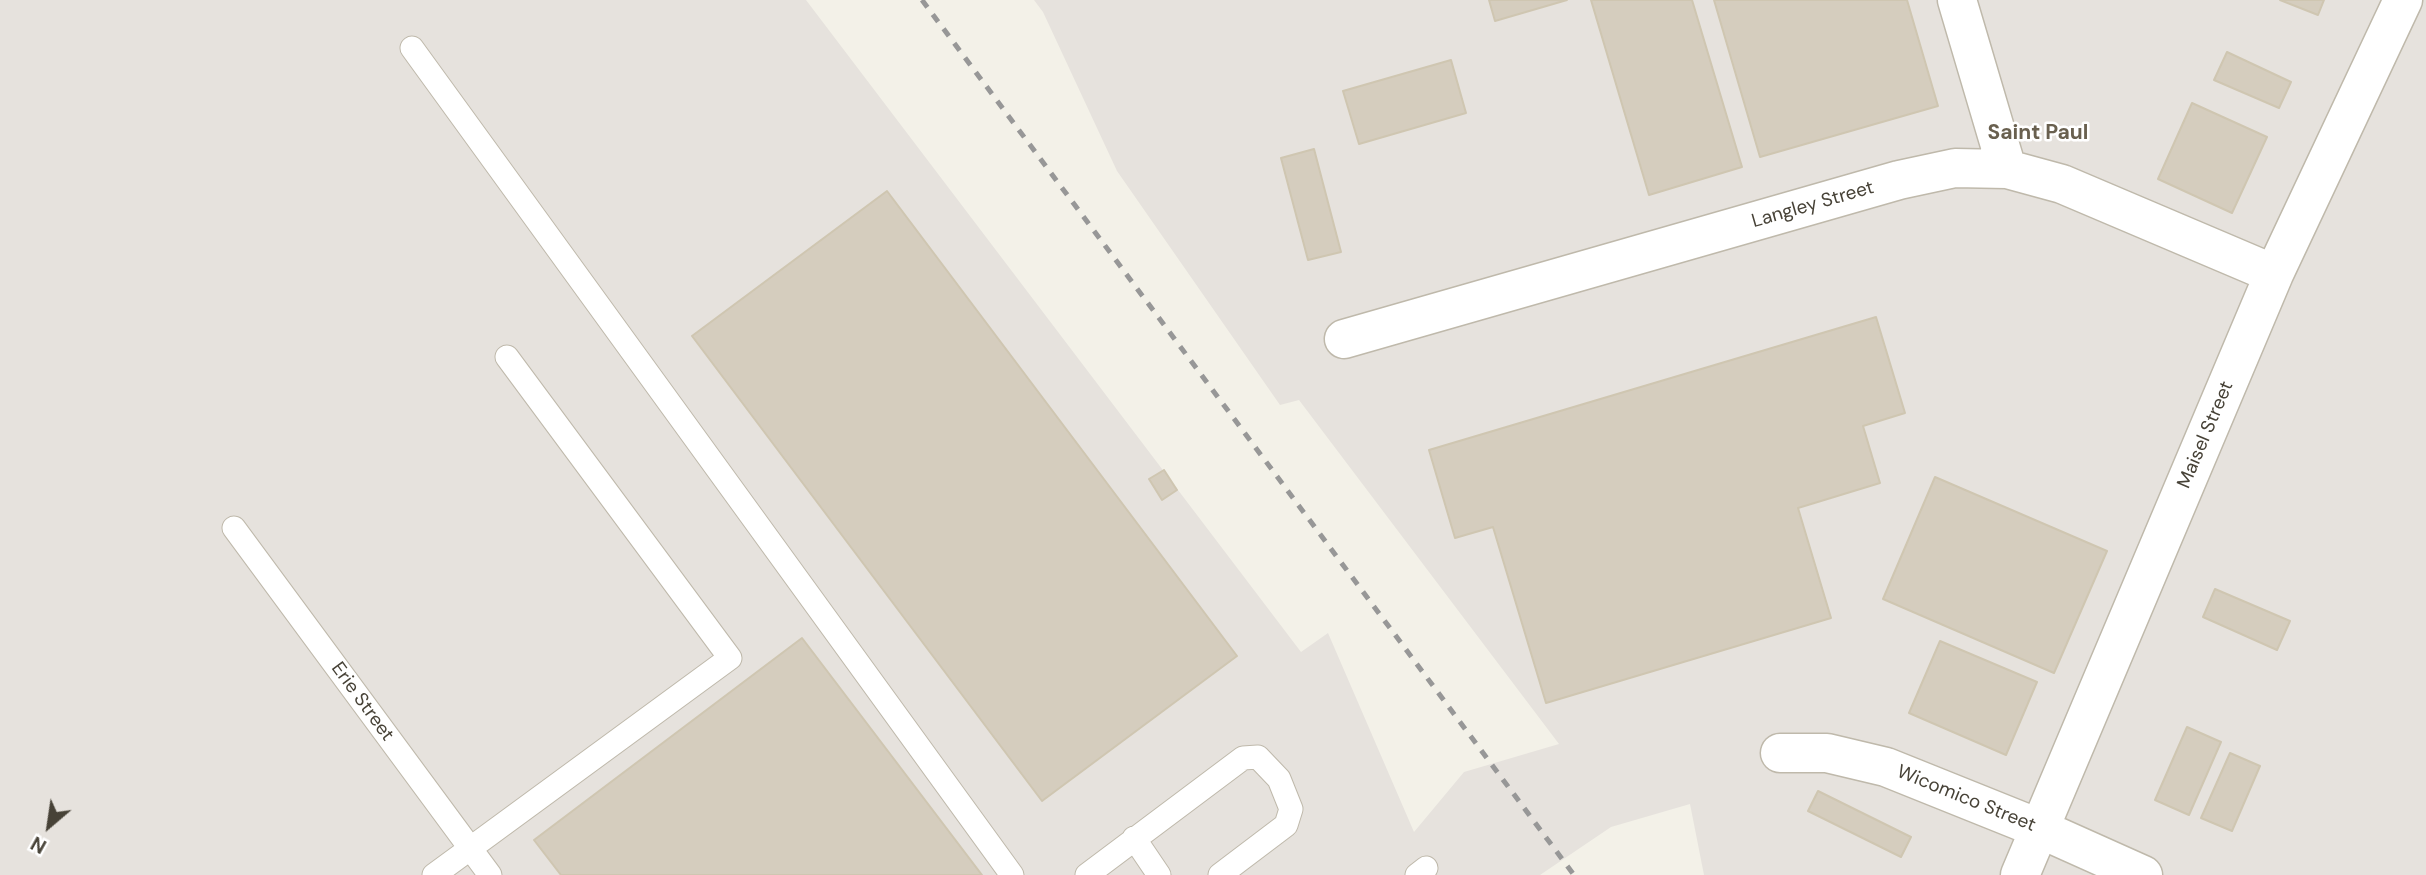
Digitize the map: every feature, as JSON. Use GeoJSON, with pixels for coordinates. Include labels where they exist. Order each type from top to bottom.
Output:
{"type":"FeatureCollection","features":[{"type":"Feature","properties":{"kind":"street"},"geometry":{"type":"LineString","coordinates":[[1957,0],[2007,169]]}},
{"type":"Feature","properties":{"kind":"street","name":"Maisel Street"},"geometry":{"type":"LineString","coordinates":[[2020,875],[2274,274],[2403,0]]}},
{"type":"Feature","properties":{"kind":"street","name":"Langley Street"},"geometry":{"type":"LineString","coordinates":[[1344,339],[1899,180],[1955,168],[2007,169],[2062,184],[2274,274]]}},
{"type":"Feature","properties":{"kind":"street","name":"Wicomico Street"},"geometry":{"type":"LineString","coordinates":[[1780,753],[1827,753],[1886,767],[2038,828],[2143,875]]}},
{"type":"Feature","properties":{"kind":"lane"},"geometry":{"type":"LineString","coordinates":[[412,48],[1012,875]]}},
{"type":"Feature","properties":{"kind":"lane"},"geometry":{"type":"LineString","coordinates":[[434,875],[730,658],[507,358]]}},
{"type":"Feature","properties":{"kind":"lane","name":"Erie Street"},"geometry":{"type":"LineString","coordinates":[[234,528],[491,875]]}},
{"type":"Feature","properties":{"kind":"lane"},"geometry":{"type":"LineString","coordinates":[[1087,875],[1243,758],[1258,757],[1279,779],[1292,809],[1286,825],[1220,875]]}},
{"type":"Feature","properties":{"kind":"lane"},"geometry":{"type":"LineString","coordinates":[[1134,838],[1159,875]]}},
{"type":"Feature","properties":{"kind":"shaded area"},"geometry":{"type":"Polygon","coordinates":[[[0,0],[806,0],[1301,652],[1328,633],[1414,832],[1464,772],[1559,744],[1299,400],[1280,405],[1117,171],[1043,12],[1034,0],[2426,0],[2426,875],[1704,875],[1690,804],[1611,827],[1540,875],[0,875],[0,0]]]}},
{"type":"Feature","properties":{"kind":"building"},"geometry":{"type":"Polygon","coordinates":[[[1489,0],[1567,0],[1495,21],[1489,0]]]}},
{"type":"Feature","properties":{"kind":"building"},"geometry":{"type":"Polygon","coordinates":[[[1591,0],[1692,0],[1742,167],[1649,195],[1591,0]]]}},
{"type":"Feature","properties":{"kind":"building"},"geometry":{"type":"Polygon","coordinates":[[[1714,0],[1907,0],[1938,106],[1760,157],[1714,0]]]}},
{"type":"Feature","properties":{"kind":"building"},"geometry":{"type":"Polygon","coordinates":[[[2280,0],[2324,0],[2318,15],[2280,0]]]}},
{"type":"Feature","properties":{"kind":"building"},"geometry":{"type":"Polygon","coordinates":[[[2227,52],[2291,82],[2279,108],[2214,80],[2227,52]]]}},
{"type":"Feature","properties":{"kind":"building"},"geometry":{"type":"Polygon","coordinates":[[[1451,60],[1466,113],[1359,144],[1343,91],[1451,60]]]}},
{"type":"Feature","properties":{"kind":"building"},"geometry":{"type":"Polygon","coordinates":[[[2192,103],[2267,137],[2232,213],[2158,179],[2192,103]]]}},
{"type":"Feature","properties":{"kind":"building"},"geometry":{"type":"Polygon","coordinates":[[[1314,149],[1341,252],[1308,260],[1281,158],[1314,149]]]}},
{"type":"Feature","properties":{"kind":"building"},"geometry":{"type":"Polygon","coordinates":[[[887,191],[1237,656],[1042,801],[692,336],[887,191]]]}},
{"type":"Feature","properties":{"kind":"building"},"geometry":{"type":"Polygon","coordinates":[[[1876,317],[1905,413],[1863,426],[1880,483],[1798,508],[1831,618],[1546,703],[1493,527],[1455,538],[1429,450],[1876,317]]]}},
{"type":"Feature","properties":{"kind":"building"},"geometry":{"type":"Polygon","coordinates":[[[1164,470],[1177,490],[1162,500],[1149,479],[1164,470]]]}},
{"type":"Feature","properties":{"kind":"building"},"geometry":{"type":"Polygon","coordinates":[[[1935,477],[2107,551],[2054,673],[1883,599],[1935,477]]]}},
{"type":"Feature","properties":{"kind":"building"},"geometry":{"type":"Polygon","coordinates":[[[2215,589],[2290,621],[2277,650],[2203,617],[2215,589]]]}},
{"type":"Feature","properties":{"kind":"building"},"geometry":{"type":"Polygon","coordinates":[[[802,638],[982,875],[561,875],[534,840],[802,638]]]}},
{"type":"Feature","properties":{"kind":"building"},"geometry":{"type":"Polygon","coordinates":[[[1940,641],[2037,682],[2006,755],[1909,713],[1940,641]]]}},
{"type":"Feature","properties":{"kind":"building"},"geometry":{"type":"Polygon","coordinates":[[[2187,727],[2221,742],[2189,815],[2155,800],[2187,727]]]}},
{"type":"Feature","properties":{"kind":"building"},"geometry":{"type":"Polygon","coordinates":[[[2230,753],[2260,766],[2232,831],[2201,818],[2230,753]]]}},
{"type":"Feature","properties":{"kind":"building"},"geometry":{"type":"Polygon","coordinates":[[[1818,791],[1911,837],[1901,857],[1808,811],[1818,791]]]}},
{"type":"Feature","properties":{"kind":"railway"},"geometry":{"type":"LineString","coordinates":[[922,0],[1574,875]]}},
{"type":"Feature","properties":{"kind":"district","name":"Saint Paul"},"geometry":{"type":"Point","coordinates":[2038,133]}}]}
